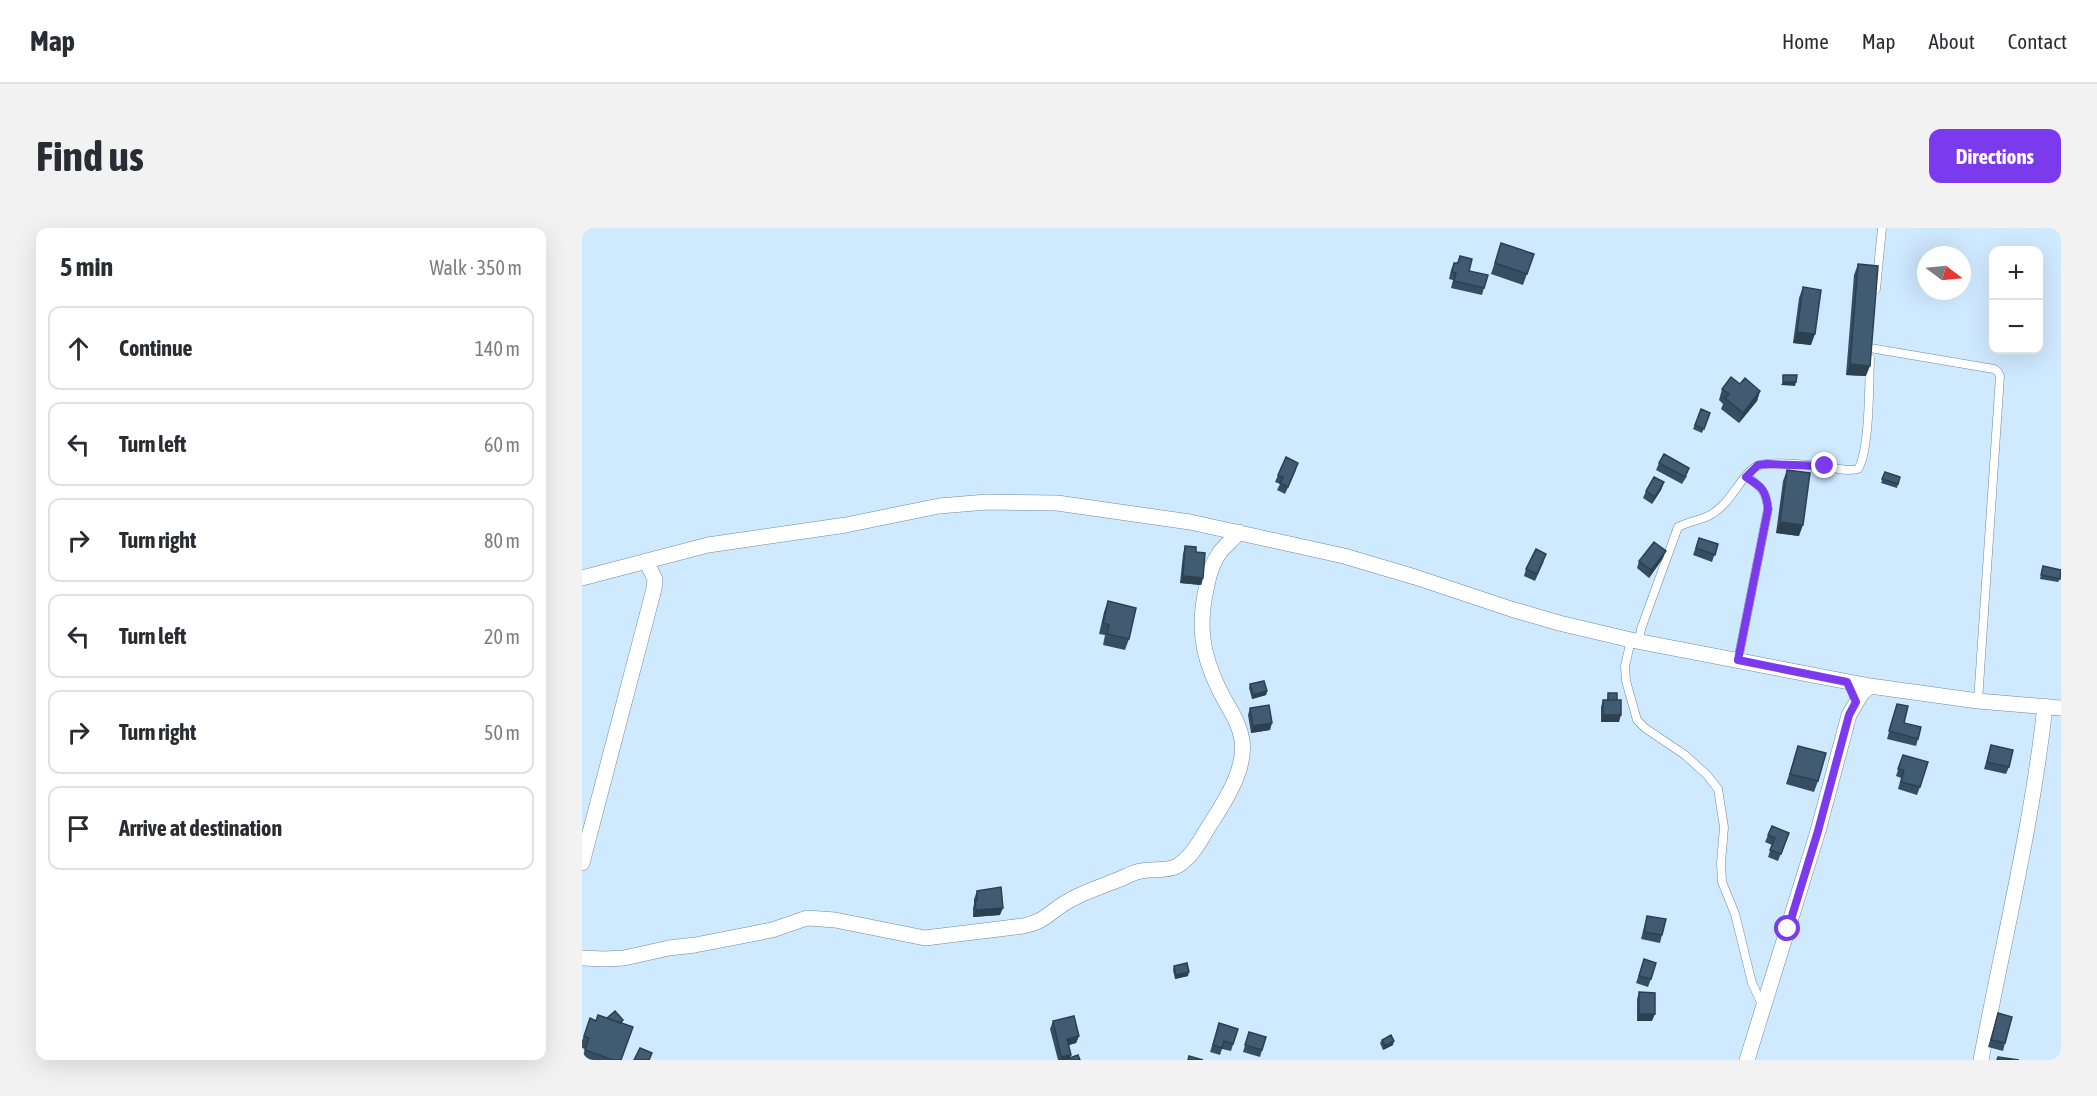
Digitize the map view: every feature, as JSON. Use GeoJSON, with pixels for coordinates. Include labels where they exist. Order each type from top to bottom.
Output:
{"type":"FeatureCollection","features":[{"type":"Feature","properties":{"kind":"street"},"geometry":{"type":"LineString","coordinates":[[582,578],[718,543],[846,525],[939,506],[987,502],[1058,503],[1099,507],[1190,522],[1344,556],[1520,612],[1635,641],[1870,686],[1978,701],[2061,708]]}},
{"type":"Feature","properties":{"kind":"street"},"geometry":{"type":"LineString","coordinates":[[582,957],[624,958],[772,930],[807,918],[827,919],[925,938],[1023,926],[1046,918],[1066,902],[1078,896],[1141,870],[1172,869],[1179,865],[1193,850],[1222,806],[1241,760],[1242,742],[1239,728],[1212,675],[1203,647],[1201,621],[1203,601],[1213,565],[1220,552],[1239,532]]}},
{"type":"Feature","properties":{"kind":"street"},"geometry":{"type":"LineString","coordinates":[[582,863],[654,589],[655,579],[646,561]]}},
{"type":"Feature","properties":{"kind":"street"},"geometry":{"type":"LineString","coordinates":[[1847,682],[1856,702]]}},
{"type":"Feature","properties":{"kind":"street"},"geometry":{"type":"LineString","coordinates":[[1748,1060],[1818,831],[1849,715],[1862,693],[1870,686]]}},
{"type":"Feature","properties":{"kind":"street"},"geometry":{"type":"LineString","coordinates":[[1981,1060],[2017,889],[2039,762],[2045,706]]}},
{"type":"Feature","properties":{"kind":"lane"},"geometry":{"type":"LineString","coordinates":[[1874,300],[1882,228]]}},
{"type":"Feature","properties":{"kind":"lane"},"geometry":{"type":"LineString","coordinates":[[1763,1008],[1752,982],[1735,914],[1722,882],[1724,827],[1718,789],[1707,775],[1685,756],[1645,729],[1637,720],[1626,681],[1625,666],[1678,527],[1705,519],[1721,507],[1758,465],[1825,466],[1844,470],[1858,468],[1863,457],[1868,418],[1871,336]]}},
{"type":"Feature","properties":{"kind":"lane"},"geometry":{"type":"LineString","coordinates":[[1870,348],[1994,369],[1998,372],[1999,388],[1978,701]]}},
{"type":"Feature","properties":{"kind":"lane"},"geometry":{"type":"LineString","coordinates":[[1738,660],[1768,509],[1766,494],[1746,477]]}},
{"type":"Feature","properties":{"kind":"building"},"geometry":{"type":"Polygon","coordinates":[[[1501,243],[1534,254],[1527,274],[1495,263],[1501,243]]]}},
{"type":"Feature","properties":{"kind":"building"},"geometry":{"type":"Polygon","coordinates":[[[1460,256],[1472,259],[1469,271],[1488,275],[1484,288],[1454,281],[1456,273],[1452,272],[1454,263],[1458,263],[1460,256]]]}},
{"type":"Feature","properties":{"kind":"building"},"geometry":{"type":"Polygon","coordinates":[[[1858,264],[1878,266],[1870,366],[1850,364],[1858,264]]]}},
{"type":"Feature","properties":{"kind":"building"},"geometry":{"type":"Polygon","coordinates":[[[1803,287],[1821,290],[1815,334],[1797,332],[1803,287]]]}},
{"type":"Feature","properties":{"kind":"building"},"geometry":{"type":"Polygon","coordinates":[[[1783,375],[1797,375],[1796,382],[1783,382],[1783,375]]]}},
{"type":"Feature","properties":{"kind":"building"},"geometry":{"type":"Polygon","coordinates":[[[1731,377],[1740,384],[1745,378],[1760,391],[1743,413],[1725,398],[1729,394],[1722,389],[1731,377]]]}},
{"type":"Feature","properties":{"kind":"building"},"geometry":{"type":"Polygon","coordinates":[[[1701,409],[1710,413],[1704,429],[1695,425],[1701,409]]]}},
{"type":"Feature","properties":{"kind":"building"},"geometry":{"type":"Polygon","coordinates":[[[1664,454],[1689,468],[1685,477],[1659,463],[1664,454]]]}},
{"type":"Feature","properties":{"kind":"building"},"geometry":{"type":"Polygon","coordinates":[[[1286,457],[1298,463],[1288,487],[1280,483],[1283,477],[1278,475],[1286,457]]]}},
{"type":"Feature","properties":{"kind":"building"},"geometry":{"type":"Polygon","coordinates":[[[1787,470],[1810,473],[1803,525],[1780,522],[1787,470]]]}},
{"type":"Feature","properties":{"kind":"building"},"geometry":{"type":"Polygon","coordinates":[[[1885,472],[1900,477],[1898,484],[1882,479],[1885,472]]]}},
{"type":"Feature","properties":{"kind":"building"},"geometry":{"type":"Polygon","coordinates":[[[1654,477],[1664,482],[1655,497],[1646,491],[1654,477]]]}},
{"type":"Feature","properties":{"kind":"building"},"geometry":{"type":"Polygon","coordinates":[[[1699,538],[1718,544],[1715,555],[1696,548],[1699,538]]]}},
{"type":"Feature","properties":{"kind":"building"},"geometry":{"type":"Polygon","coordinates":[[[1654,542],[1666,551],[1651,570],[1639,561],[1654,542]]]}},
{"type":"Feature","properties":{"kind":"building"},"geometry":{"type":"Polygon","coordinates":[[[1185,546],[1196,547],[1196,552],[1205,553],[1203,578],[1183,576],[1185,546]]]}},
{"type":"Feature","properties":{"kind":"building"},"geometry":{"type":"Polygon","coordinates":[[[1536,549],[1546,554],[1537,574],[1526,569],[1536,549]]]}},
{"type":"Feature","properties":{"kind":"building"},"geometry":{"type":"Polygon","coordinates":[[[2043,566],[2061,570],[2060,579],[2041,575],[2043,566]]]}},
{"type":"Feature","properties":{"kind":"building"},"geometry":{"type":"Polygon","coordinates":[[[1108,601],[1136,608],[1129,639],[1107,634],[1109,625],[1103,623],[1108,601]]]}},
{"type":"Feature","properties":{"kind":"building"},"geometry":{"type":"Polygon","coordinates":[[[1264,681],[1267,691],[1253,695],[1250,684],[1264,681]]]}},
{"type":"Feature","properties":{"kind":"building"},"geometry":{"type":"Polygon","coordinates":[[[1608,693],[1617,693],[1617,700],[1608,700],[1608,693]]]}},
{"type":"Feature","properties":{"kind":"building"},"geometry":{"type":"Polygon","coordinates":[[[1603,700],[1621,700],[1621,715],[1603,715],[1603,700]]]}},
{"type":"Feature","properties":{"kind":"building"},"geometry":{"type":"Polygon","coordinates":[[[1897,704],[1908,706],[1904,723],[1921,727],[1918,739],[1889,731],[1897,704]]]}},
{"type":"Feature","properties":{"kind":"building"},"geometry":{"type":"Polygon","coordinates":[[[1269,705],[1272,723],[1253,726],[1250,708],[1269,705]]]}},
{"type":"Feature","properties":{"kind":"building"},"geometry":{"type":"Polygon","coordinates":[[[1991,745],[2013,750],[2009,767],[1987,762],[1991,745]]]}},
{"type":"Feature","properties":{"kind":"building"},"geometry":{"type":"Polygon","coordinates":[[[1798,746],[1826,753],[1818,781],[1790,774],[1798,746]]]}},
{"type":"Feature","properties":{"kind":"building"},"geometry":{"type":"Polygon","coordinates":[[[1903,755],[1928,762],[1920,787],[1901,782],[1904,770],[1898,769],[1903,755]]]}},
{"type":"Feature","properties":{"kind":"building"},"geometry":{"type":"Polygon","coordinates":[[[1772,826],[1789,833],[1781,854],[1770,850],[1775,838],[1768,835],[1772,826]]]}},
{"type":"Feature","properties":{"kind":"building"},"geometry":{"type":"Polygon","coordinates":[[[1001,887],[1003,908],[976,910],[977,891],[1001,887]]]}},
{"type":"Feature","properties":{"kind":"building"},"geometry":{"type":"Polygon","coordinates":[[[1647,916],[1666,919],[1662,935],[1644,932],[1647,916]]]}},
{"type":"Feature","properties":{"kind":"building"},"geometry":{"type":"Polygon","coordinates":[[[1644,959],[1656,963],[1651,979],[1639,976],[1644,959]]]}},
{"type":"Feature","properties":{"kind":"building"},"geometry":{"type":"Polygon","coordinates":[[[1187,963],[1189,972],[1176,975],[1174,966],[1187,963]]]}},
{"type":"Feature","properties":{"kind":"building"},"geometry":{"type":"Polygon","coordinates":[[[1639,992],[1655,993],[1655,1014],[1639,1014],[1639,992]]]}},
{"type":"Feature","properties":{"kind":"building"},"geometry":{"type":"Polygon","coordinates":[[[615,1011],[623,1020],[620,1023],[607,1018],[615,1011]]]}},
{"type":"Feature","properties":{"kind":"building"},"geometry":{"type":"Polygon","coordinates":[[[1998,1013],[2012,1017],[2005,1043],[1991,1040],[1998,1013]]]}},
{"type":"Feature","properties":{"kind":"building"},"geometry":{"type":"Polygon","coordinates":[[[598,1015],[633,1027],[621,1060],[613,1060],[585,1050],[589,1038],[584,1036],[590,1018],[596,1021],[598,1015]]]}},
{"type":"Feature","properties":{"kind":"building"},"geometry":{"type":"Polygon","coordinates":[[[1074,1016],[1079,1036],[1067,1039],[1071,1055],[1061,1057],[1053,1021],[1074,1016]]]}},
{"type":"Feature","properties":{"kind":"building"},"geometry":{"type":"Polygon","coordinates":[[[1219,1023],[1238,1029],[1233,1044],[1224,1041],[1222,1048],[1213,1045],[1219,1023]]]}},
{"type":"Feature","properties":{"kind":"building"},"geometry":{"type":"Polygon","coordinates":[[[1249,1032],[1266,1037],[1262,1050],[1245,1045],[1249,1032]]]}},
{"type":"Feature","properties":{"kind":"building"},"geometry":{"type":"Polygon","coordinates":[[[1391,1035],[1394,1041],[1385,1046],[1382,1040],[1391,1035]]]}},
{"type":"Feature","properties":{"kind":"building"},"geometry":{"type":"Polygon","coordinates":[[[640,1048],[652,1053],[649,1060],[634,1060],[640,1048]]]}},
{"type":"Feature","properties":{"kind":"building"},"geometry":{"type":"Polygon","coordinates":[[[1078,1055],[1080,1060],[1064,1060],[1078,1055]]]}},
{"type":"Feature","properties":{"kind":"building"},"geometry":{"type":"Polygon","coordinates":[[[1189,1056],[1203,1060],[1188,1060],[1189,1056]]]}},
{"type":"Feature","properties":{"kind":"building"},"geometry":{"type":"Polygon","coordinates":[[[1998,1057],[2019,1060],[1997,1060],[1998,1057]]]}},
{"type":"Feature","properties":{"kind":"route"},"geometry":{"type":"LineString","coordinates":[[1788,929],[1818,831],[1849,715],[1856,702],[1847,682],[1738,660],[1768,509],[1766,494],[1746,477],[1758,465],[1825,466]]}}]}
